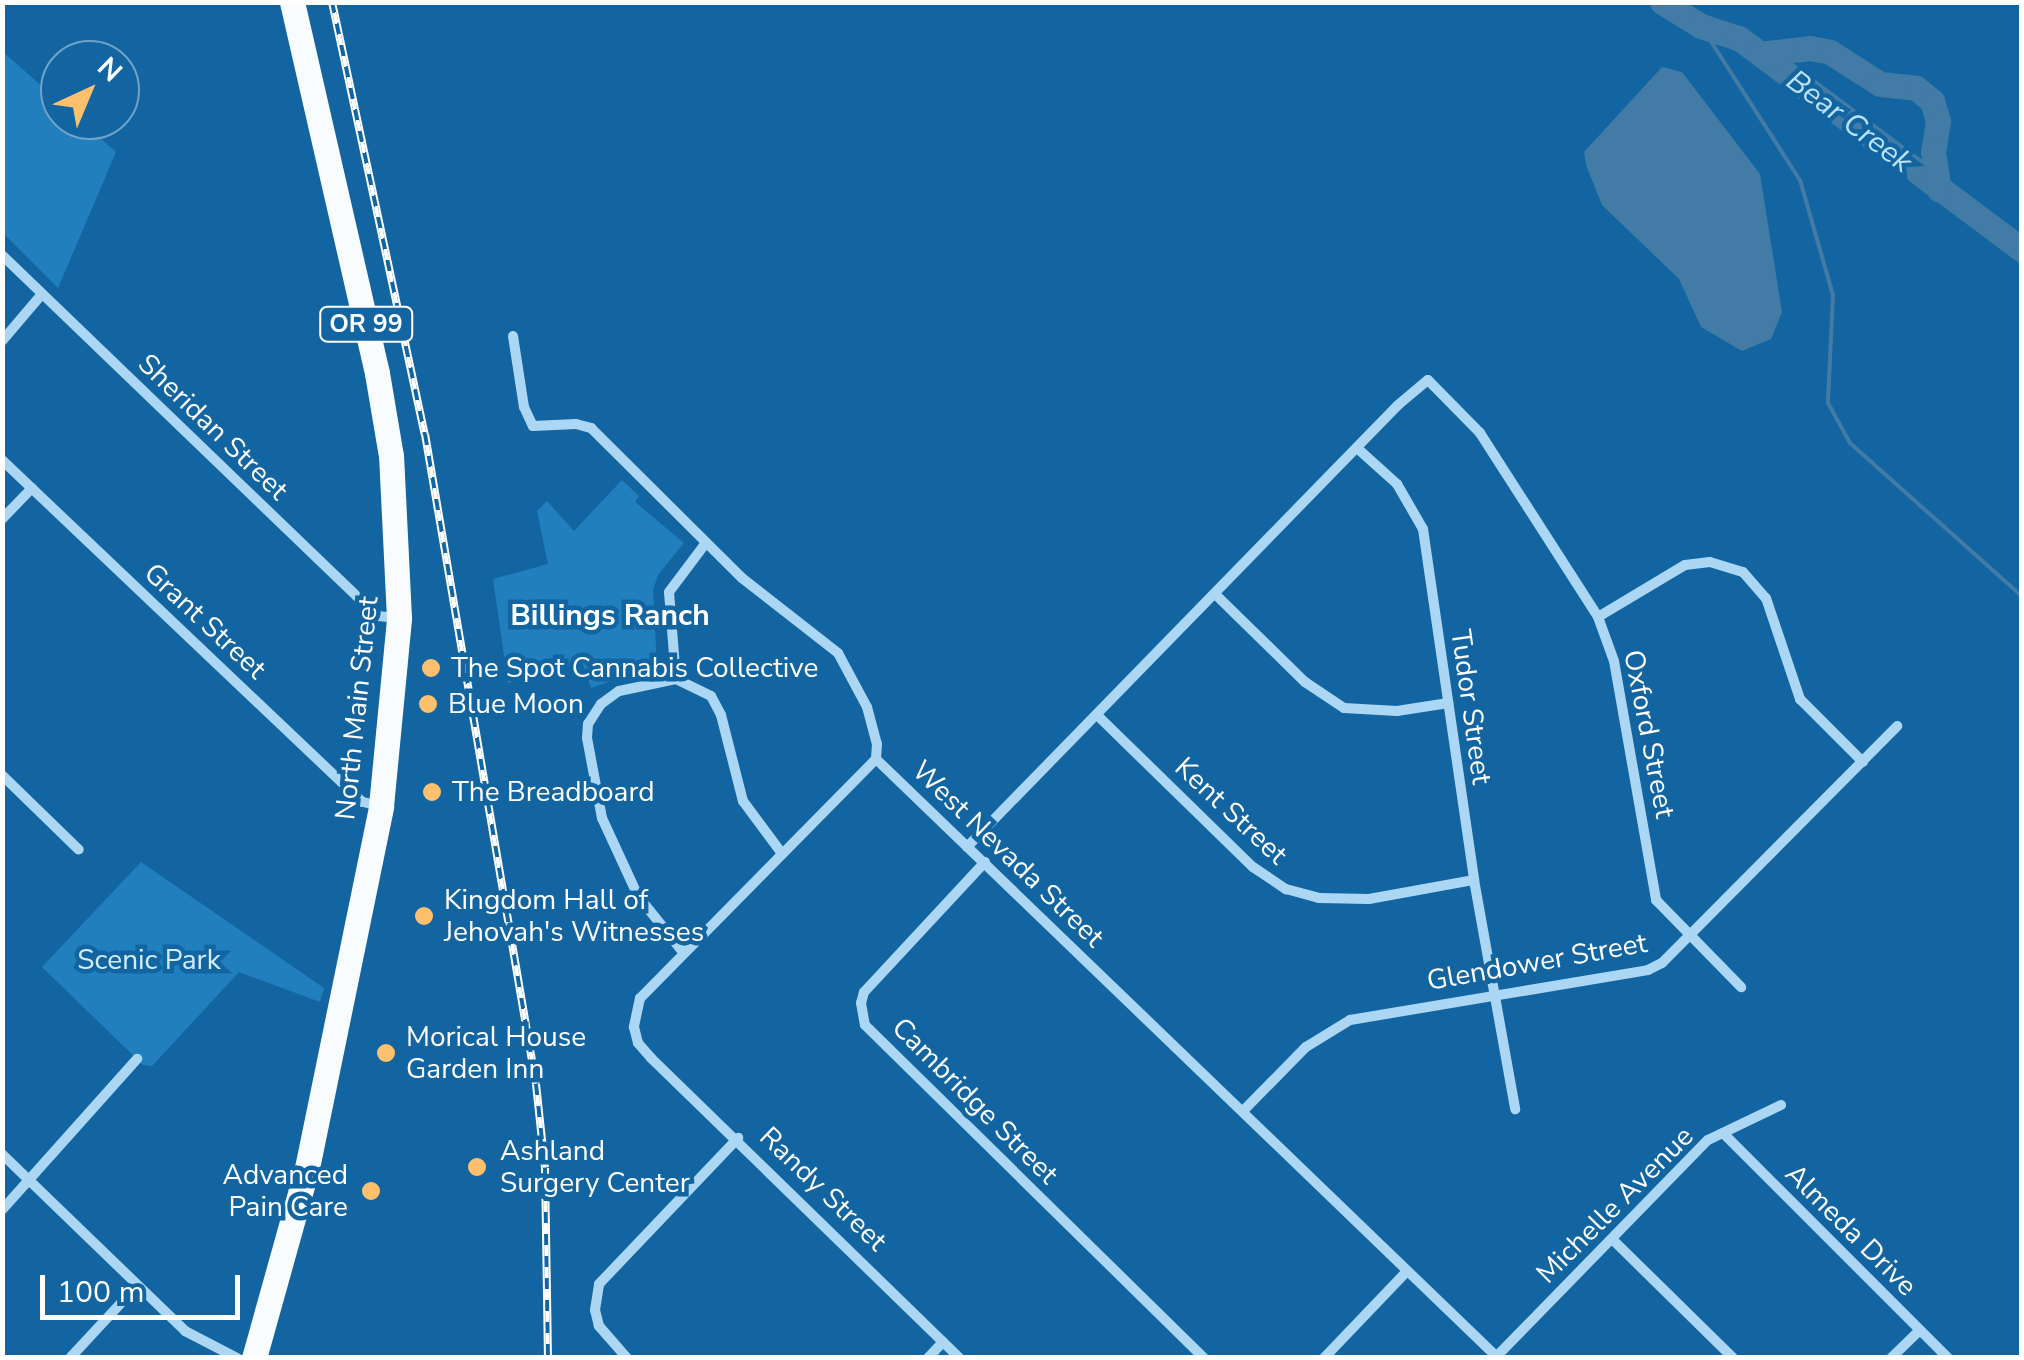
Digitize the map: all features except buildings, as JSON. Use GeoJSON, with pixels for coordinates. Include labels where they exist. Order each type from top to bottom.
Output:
{"type":"FeatureCollection","features":[{"type":"Feature","properties":{"kind":"main road","name":"North Main Street"},"geometry":{"type":"LineString","coordinates":[[254,1358],[307,1168],[381,806],[399,618],[396,513],[380,390],[292,2]]}},
{"type":"Feature","properties":{"kind":"street","name":"Sheridan Street"},"geometry":{"type":"LineString","coordinates":[[2,255],[370,610],[378,616],[399,618]]}},
{"type":"Feature","properties":{"kind":"street"},"geometry":{"type":"LineString","coordinates":[[2,341],[42,294]]}},
{"type":"Feature","properties":{"kind":"street","name":"West Nevada Street"},"geometry":{"type":"LineString","coordinates":[[513,336],[530,422],[539,428],[576,424],[591,428],[705,544],[838,653],[868,706],[877,744],[876,759],[1497,1357]]}},
{"type":"Feature","properties":{"kind":"street","name":"Oxford Street"},"geometry":{"type":"LineString","coordinates":[[1357,448],[1428,380],[1480,432],[1598,617],[1614,661],[1656,900],[1741,987]]}},
{"type":"Feature","properties":{"kind":"street"},"geometry":{"type":"LineString","coordinates":[[967,846],[1357,448]]}},
{"type":"Feature","properties":{"kind":"street","name":"Tudor Street"},"geometry":{"type":"LineString","coordinates":[[1357,448],[1396,484],[1423,529],[1474,880],[1515,1109]]}},
{"type":"Feature","properties":{"kind":"street","name":"Grant Street"},"geometry":{"type":"LineString","coordinates":[[2,460],[363,802],[381,806]]}},
{"type":"Feature","properties":{"kind":"street"},"geometry":{"type":"LineString","coordinates":[[2,519],[32,488]]}},
{"type":"Feature","properties":{"kind":"street"},"geometry":{"type":"LineString","coordinates":[[676,678],[669,592],[705,544]]}},
{"type":"Feature","properties":{"kind":"street"},"geometry":{"type":"LineString","coordinates":[[1598,617],[1685,565],[1710,562],[1743,572],[1766,598],[1800,699],[1863,762]]}},
{"type":"Feature","properties":{"kind":"street"},"geometry":{"type":"LineString","coordinates":[[1215,594],[1305,682],[1333,702],[1365,711],[1448,703]]}},
{"type":"Feature","properties":{"kind":"street"},"geometry":{"type":"LineString","coordinates":[[780,852],[743,801],[717,703],[696,685],[676,678],[608,697],[594,714],[587,738],[594,790],[611,844],[638,896],[684,952],[876,759]]}},
{"type":"Feature","properties":{"kind":"street","name":"Kent Street"},"geometry":{"type":"LineString","coordinates":[[1097,715],[1253,867],[1286,889],[1319,898],[1369,899],[1474,880]]}},
{"type":"Feature","properties":{"kind":"street","name":"Glendower Street"},"geometry":{"type":"LineString","coordinates":[[1243,1111],[1306,1047],[1350,1020],[1648,970],[1662,963],[1897,726]]}},
{"type":"Feature","properties":{"kind":"street"},"geometry":{"type":"LineString","coordinates":[[2,775],[79,850]]}},
{"type":"Feature","properties":{"kind":"street","name":"Cambridge Street"},"geometry":{"type":"LineString","coordinates":[[985,862],[864,992],[860,1003],[865,1025],[1204,1358]]}},
{"type":"Feature","properties":{"kind":"street","name":"Randy Street"},"geometry":{"type":"LineString","coordinates":[[684,952],[634,1008],[636,1036],[651,1058],[738,1138],[959,1358]]}},
{"type":"Feature","properties":{"kind":"street"},"geometry":{"type":"LineString","coordinates":[[2,1210],[137,1059]]}},
{"type":"Feature","properties":{"kind":"street","name":"Michelle Avenue"},"geometry":{"type":"LineString","coordinates":[[1497,1357],[1708,1140],[1781,1106]]}},
{"type":"Feature","properties":{"kind":"street","name":"Almeda Drive"},"geometry":{"type":"LineString","coordinates":[[1722,1133],[1948,1358]]}},
{"type":"Feature","properties":{"kind":"street"},"geometry":{"type":"LineString","coordinates":[[627,1358],[608,1340],[595,1310],[599,1284],[738,1138]]}},
{"type":"Feature","properties":{"kind":"street"},"geometry":{"type":"LineString","coordinates":[[2,1154],[185,1331],[237,1358]]}},
{"type":"Feature","properties":{"kind":"street"},"geometry":{"type":"LineString","coordinates":[[1612,1239],[1733,1358]]}},
{"type":"Feature","properties":{"kind":"street"},"geometry":{"type":"LineString","coordinates":[[1324,1358],[1408,1271]]}},
{"type":"Feature","properties":{"kind":"street"},"geometry":{"type":"LineString","coordinates":[[70,1358],[137,1286]]}},
{"type":"Feature","properties":{"kind":"street"},"geometry":{"type":"LineString","coordinates":[[1891,1358],[1920,1330]]}},
{"type":"Feature","properties":{"kind":"street"},"geometry":{"type":"LineString","coordinates":[[928,1358],[943,1342]]}},
{"type":"Feature","properties":{"kind":"green space"},"geometry":{"type":"Polygon","coordinates":[[[2,51],[40,84],[40,140],[102,140],[116,152],[58,288],[3,233],[2,51]]]}},
{"type":"Feature","properties":{"kind":"green space"},"geometry":{"type":"Polygon","coordinates":[[[622,480],[639,496],[635,502],[684,543],[658,575],[653,590],[657,666],[591,688],[583,664],[508,683],[493,579],[548,564],[537,511],[547,501],[574,531],[622,480]]]}},
{"type":"Feature","properties":{"kind":"green space","name":"Scenic Park"},"geometry":{"type":"Polygon","coordinates":[[[141,862],[324,988],[320,1002],[239,972],[152,1066],[143,1065],[42,967],[141,862]]]}},
{"type":"Feature","properties":{"kind":"shaded area"},"geometry":{"type":"Polygon","coordinates":[[[1662,67],[1682,72],[1760,174],[1782,312],[1771,339],[1742,351],[1701,327],[1679,279],[1602,205],[1586,165],[1584,152],[1662,67]]]}},
{"type":"Feature","properties":{"kind":"waterway","name":"Bear Creek"},"geometry":{"type":"LineString","coordinates":[[1662,2],[1701,26],[1739,38],[2022,250]]}},
{"type":"Feature","properties":{"kind":"waterway"},"geometry":{"type":"LineString","coordinates":[[1701,26],[1800,180],[1833,295],[1828,403],[1850,443],[2022,596]]}},
{"type":"Feature","properties":{"kind":"waterway","name":"Bear Creek"},"geometry":{"type":"LineString","coordinates":[[1760,54],[1810,48],[1830,52],[1880,84],[1916,88],[1932,101],[1938,121],[1933,152],[1939,190]]}},
{"type":"Feature","properties":{"kind":"railway"},"geometry":{"type":"LineString","coordinates":[[332,2],[425,434],[536,1084],[545,1168],[548,1358]]}},
{"type":"Feature","properties":{"kind":"place","name":"The Spot Cannabis Collective"},"geometry":{"type":"Point","coordinates":[431,668]}},
{"type":"Feature","properties":{"kind":"place","name":"Blue Moon"},"geometry":{"type":"Point","coordinates":[428,704]}},
{"type":"Feature","properties":{"kind":"place","name":"The Breadboard"},"geometry":{"type":"Point","coordinates":[432,792]}},
{"type":"Feature","properties":{"kind":"place","name":"Kingdom Hall of Jehovah's Witnesses"},"geometry":{"type":"Point","coordinates":[424,916]}},
{"type":"Feature","properties":{"kind":"place","name":"Morical House Garden Inn"},"geometry":{"type":"Point","coordinates":[386,1053]}},
{"type":"Feature","properties":{"kind":"place","name":"Ashland Surgery Center"},"geometry":{"type":"Point","coordinates":[477,1167]}},
{"type":"Feature","properties":{"kind":"place","name":"Advanced Pain Care"},"geometry":{"type":"Point","coordinates":[371,1191]}},
{"type":"Feature","properties":{"kind":"district","name":"Billings Ranch"},"geometry":{"type":"Point","coordinates":[610,616]}}]}
